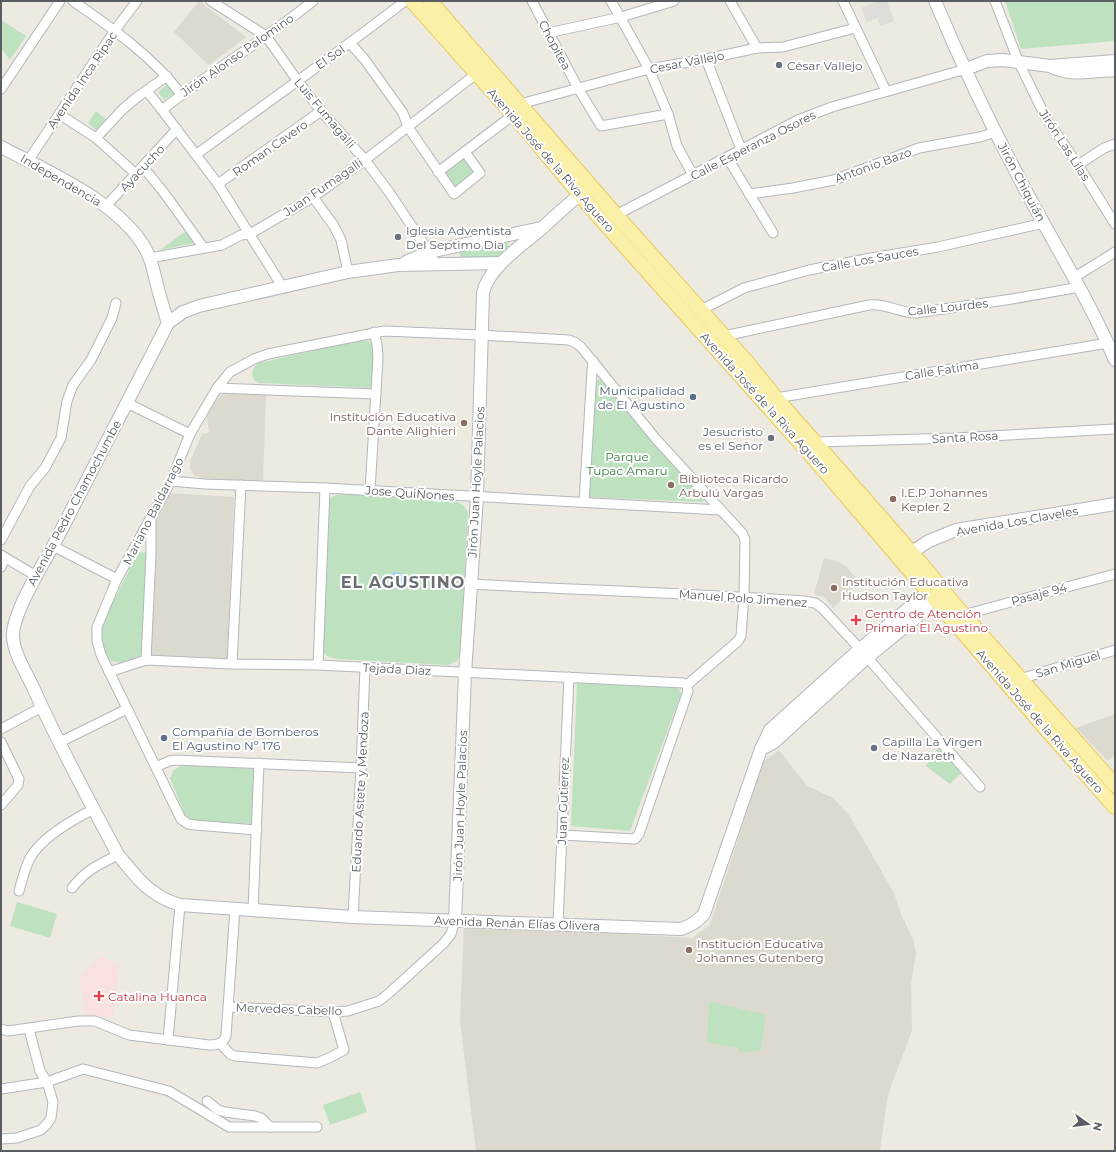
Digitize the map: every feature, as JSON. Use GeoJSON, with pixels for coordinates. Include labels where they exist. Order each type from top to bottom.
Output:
{"type":"FeatureCollection","features":[{"type":"Feature","properties":{"kind":"main road","name":"Avenida José de la Riva Aguero"},"geometry":{"type":"LineString","coordinates":[[412,1],[476,74],[516,110],[591,185],[724,336],[776,398],[816,442],[908,558],[984,647],[1046,729],[1115,807]]}},
{"type":"Feature","properties":{"kind":"main road","name":"Avenida José de la Riva Aguero"},"geometry":{"type":"LineString","coordinates":[[430,1],[516,110],[579,194],[810,454],[908,558]]}},
{"type":"Feature","properties":{"kind":"main road","name":"Avenida José de la Riva Aguero"},"geometry":{"type":"LineString","coordinates":[[937,592],[963,614],[984,647],[1020,679],[1115,785]]}},
{"type":"Feature","properties":{"kind":"street"},"geometry":{"type":"LineString","coordinates":[[1,89],[60,1]]}},
{"type":"Feature","properties":{"kind":"street"},"geometry":{"type":"LineString","coordinates":[[73,1],[115,30],[167,76],[181,94]]}},
{"type":"Feature","properties":{"kind":"street","name":"Avenida Inca Ripac"},"geometry":{"type":"LineString","coordinates":[[28,160],[115,30],[137,1]]}},
{"type":"Feature","properties":{"kind":"street","name":"Luis Fumagalli"},"geometry":{"type":"LineString","coordinates":[[210,1],[266,36],[321,111],[365,160],[389,192],[430,252],[436,264]]}},
{"type":"Feature","properties":{"kind":"street","name":"El Sol"},"geometry":{"type":"LineString","coordinates":[[197,154],[350,43],[405,1]]}},
{"type":"Feature","properties":{"kind":"street","name":"Chopitea"},"geometry":{"type":"LineString","coordinates":[[532,1],[578,88],[601,126],[668,114]]}},
{"type":"Feature","properties":{"kind":"street"},"geometry":{"type":"LineString","coordinates":[[611,1],[650,69],[668,114],[677,146],[693,175]]}},
{"type":"Feature","properties":{"kind":"street"},"geometry":{"type":"LineString","coordinates":[[548,33],[621,17],[674,1]]}},
{"type":"Feature","properties":{"kind":"street"},"geometry":{"type":"LineString","coordinates":[[730,1],[758,48]]}},
{"type":"Feature","properties":{"kind":"street"},"geometry":{"type":"LineString","coordinates":[[843,1],[886,91]]}},
{"type":"Feature","properties":{"kind":"street","name":"Jirón Chiquián"},"geometry":{"type":"LineString","coordinates":[[935,1],[954,45],[996,132],[1077,282],[1115,360]]}},
{"type":"Feature","properties":{"kind":"street","name":"Jirón Las Lilas"},"geometry":{"type":"LineString","coordinates":[[995,1],[1019,62],[1046,118],[1112,213],[1115,224]]}},
{"type":"Feature","properties":{"kind":"street","name":"Jirón Alonso Palomino"},"geometry":{"type":"LineString","coordinates":[[162,110],[181,94],[266,36],[307,3]]}},
{"type":"Feature","properties":{"kind":"street","name":"Cesar Vallejo"},"geometry":{"type":"LineString","coordinates":[[516,110],[578,88],[650,69],[758,48],[783,47],[855,28]]}},
{"type":"Feature","properties":{"kind":"street"},"geometry":{"type":"LineString","coordinates":[[350,43],[365,60],[403,113],[408,127],[454,194],[480,174],[466,152]]}},
{"type":"Feature","properties":{"kind":"street"},"geometry":{"type":"LineString","coordinates":[[706,59],[742,149]]}},
{"type":"Feature","properties":{"kind":"street"},"geometry":{"type":"LineString","coordinates":[[966,69],[987,61],[1003,60],[1050,66],[1115,60]]}},
{"type":"Feature","properties":{"kind":"street"},"geometry":{"type":"LineString","coordinates":[[1050,66],[1061,71],[1076,73],[1115,70]]}},
{"type":"Feature","properties":{"kind":"street","name":"Calle Esperanza Osores"},"geometry":{"type":"LineString","coordinates":[[616,215],[798,120],[832,107],[966,69]]}},
{"type":"Feature","properties":{"kind":"street","name":"Juan Fumagalli"},"geometry":{"type":"LineString","coordinates":[[150,258],[222,244],[242,235],[250,234],[313,198],[365,160],[476,74]]}},
{"type":"Feature","properties":{"kind":"street"},"geometry":{"type":"LineString","coordinates":[[96,138],[123,109],[167,76]]}},
{"type":"Feature","properties":{"kind":"street"},"geometry":{"type":"LineString","coordinates":[[147,91],[197,154],[218,184],[282,286]]}},
{"type":"Feature","properties":{"kind":"street"},"geometry":{"type":"LineString","coordinates":[[438,172],[466,152],[516,110]]}},
{"type":"Feature","properties":{"kind":"street","name":"Roman Cavero"},"geometry":{"type":"LineString","coordinates":[[218,184],[321,111]]}},
{"type":"Feature","properties":{"kind":"street"},"geometry":{"type":"LineString","coordinates":[[59,114],[96,138],[136,174]]}},
{"type":"Feature","properties":{"kind":"street","name":"Ayacucho"},"geometry":{"type":"LineString","coordinates":[[106,206],[177,129]]}},
{"type":"Feature","properties":{"kind":"street","name":"Antonio Bazo"},"geometry":{"type":"LineString","coordinates":[[749,194],[793,188],[834,180],[919,148],[980,137],[996,132]]}},
{"type":"Feature","properties":{"kind":"street"},"geometry":{"type":"LineString","coordinates":[[1078,165],[1104,148],[1115,144]]}},
{"type":"Feature","properties":{"kind":"street","name":"Independencia"},"geometry":{"type":"LineString","coordinates":[[3,146],[88,194],[106,206],[137,235],[150,258],[168,323]]}},
{"type":"Feature","properties":{"kind":"street"},"geometry":{"type":"LineString","coordinates":[[727,157],[773,233]]}},
{"type":"Feature","properties":{"kind":"street"},"geometry":{"type":"LineString","coordinates":[[143,167],[165,194],[203,247]]}},
{"type":"Feature","properties":{"kind":"street","name":"Jirón Juan Hoyle Palacios"},"geometry":{"type":"LineString","coordinates":[[455,920],[465,673],[477,497],[481,334],[484,286],[501,264],[591,185]]}},
{"type":"Feature","properties":{"kind":"street"},"geometry":{"type":"LineString","coordinates":[[313,198],[334,226],[341,240],[348,272]]}},
{"type":"Feature","properties":{"kind":"street","name":"Calle Los Sauces"},"geometry":{"type":"LineString","coordinates":[[701,310],[744,288],[809,270],[938,247],[1044,223]]}},
{"type":"Feature","properties":{"kind":"street","name":"Avenida Pedro Chamochumbe"},"geometry":{"type":"LineString","coordinates":[[398,266],[430,252],[542,228]]}},
{"type":"Feature","properties":{"kind":"street"},"geometry":{"type":"LineString","coordinates":[[459,246],[455,256],[459,264]]}},
{"type":"Feature","properties":{"kind":"street","name":"Calle Lourdes"},"geometry":{"type":"LineString","coordinates":[[724,336],[869,305],[882,305],[901,312],[916,313],[1012,299],[1077,282],[1115,252]]}},
{"type":"Feature","properties":{"kind":"street","name":"Avenida Pedro Chamochumbe"},"geometry":{"type":"LineString","coordinates":[[153,893],[118,855],[42,707],[16,650],[13,636],[16,619],[36,576],[168,323],[183,312],[199,306],[348,272],[398,266],[436,264],[501,264]]}},
{"type":"Feature","properties":{"kind":"street"},"geometry":{"type":"LineString","coordinates":[[1,540],[30,486],[45,468],[61,438],[67,401],[73,385],[91,360],[112,318],[116,303]]}},
{"type":"Feature","properties":{"kind":"street","name":"Mariano Baldarrago"},"geometry":{"type":"LineString","coordinates":[[257,830],[195,825],[181,819],[101,655],[97,641],[97,627],[117,579],[171,481],[190,434],[217,388],[230,372],[254,359],[268,354],[384,331],[481,334],[569,340],[576,343],[593,361],[656,439],[742,533],[745,540],[742,631],[738,641],[687,685]]}},
{"type":"Feature","properties":{"kind":"street"},"geometry":{"type":"LineString","coordinates":[[370,490],[378,358],[374,332]]}},
{"type":"Feature","properties":{"kind":"street","name":"Calle Fatima"},"geometry":{"type":"LineString","coordinates":[[776,398],[1108,343]]}},
{"type":"Feature","properties":{"kind":"street"},"geometry":{"type":"LineString","coordinates":[[584,502],[593,361]]}},
{"type":"Feature","properties":{"kind":"street"},"geometry":{"type":"LineString","coordinates":[[217,388],[376,394]]}},
{"type":"Feature","properties":{"kind":"street"},"geometry":{"type":"LineString","coordinates":[[127,403],[190,434]]}},
{"type":"Feature","properties":{"kind":"street","name":"Santa Rosa"},"geometry":{"type":"LineString","coordinates":[[816,442],[955,438],[1115,429]]}},
{"type":"Feature","properties":{"kind":"street","name":"Jose QuiÑones"},"geometry":{"type":"LineString","coordinates":[[171,481],[204,484],[241,484],[370,490],[720,510]]}},
{"type":"Feature","properties":{"kind":"street"},"geometry":{"type":"LineString","coordinates":[[232,664],[241,484]]}},
{"type":"Feature","properties":{"kind":"street"},"geometry":{"type":"LineString","coordinates":[[318,665],[325,488]]}},
{"type":"Feature","properties":{"kind":"street","name":"Avenida Los Claveles"},"geometry":{"type":"LineString","coordinates":[[908,558],[918,548],[929,541],[956,530],[1115,504]]}},
{"type":"Feature","properties":{"kind":"street"},"geometry":{"type":"LineString","coordinates":[[146,660],[151,554],[151,515]]}},
{"type":"Feature","properties":{"kind":"street"},"geometry":{"type":"LineString","coordinates":[[53,546],[117,579]]}},
{"type":"Feature","properties":{"kind":"street"},"geometry":{"type":"LineString","coordinates":[[1,568],[3,557],[36,576]]}},
{"type":"Feature","properties":{"kind":"street","name":"Pasaje 94"},"geometry":{"type":"LineString","coordinates":[[963,614],[1115,574]]}},
{"type":"Feature","properties":{"kind":"street","name":"Manuel Polo Jimenez"},"geometry":{"type":"LineString","coordinates":[[471,584],[744,596],[815,603],[822,608],[864,653],[980,787]]}},
{"type":"Feature","properties":{"kind":"street","name":"Avenida Renán Elías Olivera"},"geometry":{"type":"LineString","coordinates":[[153,893],[180,905],[353,917],[681,929],[689,926],[697,922],[704,914],[761,749],[770,730],[806,705],[864,653],[937,592]]}},
{"type":"Feature","properties":{"kind":"street","name":"San Miguel"},"geometry":{"type":"LineString","coordinates":[[1020,679],[1115,650]]}},
{"type":"Feature","properties":{"kind":"street","name":"Tejada Diaz"},"geometry":{"type":"LineString","coordinates":[[109,672],[146,660],[232,664],[318,665],[683,683],[687,685]]}},
{"type":"Feature","properties":{"kind":"street","name":"Eduardo Astete y Mendoza"},"geometry":{"type":"LineString","coordinates":[[353,917],[365,668]]}},
{"type":"Feature","properties":{"kind":"street","name":"Juan Gutierrez"},"geometry":{"type":"LineString","coordinates":[[558,924],[569,677]]}},
{"type":"Feature","properties":{"kind":"street"},"geometry":{"type":"LineString","coordinates":[[562,835],[635,839],[639,834],[663,766],[688,691],[687,685]]}},
{"type":"Feature","properties":{"kind":"street"},"geometry":{"type":"LineString","coordinates":[[1,729],[42,707]]}},
{"type":"Feature","properties":{"kind":"street"},"geometry":{"type":"LineString","coordinates":[[60,742],[127,709]]}},
{"type":"Feature","properties":{"kind":"street"},"geometry":{"type":"LineString","coordinates":[[1,742],[20,780],[18,785],[1,805]]}},
{"type":"Feature","properties":{"kind":"street"},"geometry":{"type":"LineString","coordinates":[[156,767],[169,761],[176,760],[361,768]]}},
{"type":"Feature","properties":{"kind":"street"},"geometry":{"type":"LineString","coordinates":[[254,910],[259,763]]}},
{"type":"Feature","properties":{"kind":"street"},"geometry":{"type":"LineString","coordinates":[[19,891],[30,858],[43,841],[94,809]]}},
{"type":"Feature","properties":{"kind":"street"},"geometry":{"type":"LineString","coordinates":[[72,888],[81,876],[96,866],[118,855]]}},
{"type":"Feature","properties":{"kind":"street"},"geometry":{"type":"LineString","coordinates":[[168,1040],[180,905]]}},
{"type":"Feature","properties":{"kind":"street"},"geometry":{"type":"LineString","coordinates":[[1,1030],[8,1031],[29,1029],[78,1021],[96,1021],[129,1035],[209,1046],[220,1044],[226,1036],[235,909]]}},
{"type":"Feature","properties":{"kind":"street","name":"Mervedes Cabello"},"geometry":{"type":"LineString","coordinates":[[228,1007],[333,1012],[348,1011],[379,1001],[444,943],[451,934],[455,920]]}},
{"type":"Feature","properties":{"kind":"street"},"geometry":{"type":"LineString","coordinates":[[220,1044],[230,1054],[235,1056],[317,1063],[344,1050],[333,1012]]}},
{"type":"Feature","properties":{"kind":"street"},"geometry":{"type":"LineString","coordinates":[[1,1139],[17,1138],[41,1130],[51,1118],[53,1102],[47,1082],[40,1071],[29,1029]]}},
{"type":"Feature","properties":{"kind":"street"},"geometry":{"type":"LineString","coordinates":[[1,1089],[47,1082],[83,1069],[169,1091],[229,1127],[317,1127]]}},
{"type":"Feature","properties":{"kind":"street"},"geometry":{"type":"LineString","coordinates":[[207,1102],[218,1110],[261,1118],[270,1127]]}},
{"type":"Feature","properties":{"kind":"street"},"geometry":{"type":"LineString","coordinates":[[229,1127],[230,1113]]}},
{"type":"Feature","properties":{"kind":"shaded area"},"geometry":{"type":"Polygon","coordinates":[[[199,1],[246,37],[209,65],[174,32],[199,1]]]}},
{"type":"Feature","properties":{"kind":"shaded area"},"geometry":{"type":"Polygon","coordinates":[[[878,1],[887,1],[894,21],[880,26],[877,18],[867,22],[861,8],[878,1]]]}},
{"type":"Feature","properties":{"kind":"shaded area"},"geometry":{"type":"Polygon","coordinates":[[[224,393],[266,395],[263,482],[203,478],[194,475],[190,469],[190,461],[202,434],[209,433],[207,416],[216,400],[224,393]]]}},
{"type":"Feature","properties":{"kind":"shaded area"},"geometry":{"type":"Polygon","coordinates":[[[168,493],[234,497],[227,658],[151,655],[156,515],[168,493]]]}},
{"type":"Feature","properties":{"kind":"shaded area","name":"Institución Educativa Hudson Taylor"},"geometry":{"type":"Polygon","coordinates":[[[824,558],[836,561],[846,566],[859,582],[833,608],[824,597],[814,594],[824,558]]]}},
{"type":"Feature","properties":{"kind":"shaded area"},"geometry":{"type":"Polygon","coordinates":[[[1115,714],[1115,755],[1108,761],[1076,728],[1115,714]]]}},
{"type":"Feature","properties":{"kind":"shaded area","name":"Institución Educativa Johannes Gutenberg"},"geometry":{"type":"Polygon","coordinates":[[[779,750],[807,786],[833,798],[849,815],[894,893],[901,914],[913,939],[916,954],[911,984],[912,1031],[887,1100],[880,1151],[476,1151],[460,1021],[464,925],[692,938],[710,925],[763,762],[779,750]]]}},
{"type":"Feature","properties":{"kind":"shaded area","name":"Catalina Huanca"},"geometry":{"type":"Polygon","coordinates":[[[101,956],[119,966],[113,1019],[102,1016],[85,1018],[80,976],[101,956]]]}},
{"type":"Feature","properties":{"kind":"green space"},"geometry":{"type":"Polygon","coordinates":[[[1005,1],[1115,1],[1115,41],[1021,49],[1005,1]]]}},
{"type":"Feature","properties":{"kind":"green space"},"geometry":{"type":"Polygon","coordinates":[[[1,20],[26,36],[10,60],[1,48],[1,20]]]}},
{"type":"Feature","properties":{"kind":"green space"},"geometry":{"type":"Polygon","coordinates":[[[167,85],[175,93],[164,100],[158,92],[167,85]]]}},
{"type":"Feature","properties":{"kind":"green space"},"geometry":{"type":"Polygon","coordinates":[[[96,111],[107,120],[97,131],[88,123],[96,111]]]}},
{"type":"Feature","properties":{"kind":"green space"},"geometry":{"type":"Polygon","coordinates":[[[464,157],[476,174],[453,190],[442,174],[464,157]]]}},
{"type":"Feature","properties":{"kind":"green space"},"geometry":{"type":"Polygon","coordinates":[[[186,231],[195,243],[160,250],[186,231]]]}},
{"type":"Feature","properties":{"kind":"green space"},"geometry":{"type":"Polygon","coordinates":[[[507,241],[509,247],[500,258],[462,259],[460,256],[461,250],[507,241]]]}},
{"type":"Feature","properties":{"kind":"green space"},"geometry":{"type":"Polygon","coordinates":[[[360,340],[369,341],[374,346],[373,388],[260,383],[254,380],[252,374],[254,368],[259,363],[360,340]]]}},
{"type":"Feature","properties":{"kind":"green space","name":"Parque Tupac Amaru"},"geometry":{"type":"Polygon","coordinates":[[[602,379],[705,499],[703,502],[589,497],[595,380],[602,379]]]}},
{"type":"Feature","properties":{"kind":"green space"},"geometry":{"type":"Polygon","coordinates":[[[344,494],[455,501],[466,509],[468,513],[461,651],[457,661],[448,665],[337,659],[329,657],[325,654],[322,647],[328,505],[330,499],[334,496],[344,494]]]}},
{"type":"Feature","properties":{"kind":"green space"},"geometry":{"type":"Polygon","coordinates":[[[138,552],[149,553],[144,657],[123,663],[106,660],[99,639],[101,626],[138,552]]]}},
{"type":"Feature","properties":{"kind":"green space"},"geometry":{"type":"Polygon","coordinates":[[[577,683],[677,688],[680,690],[681,694],[630,831],[571,826],[577,683]]]}},
{"type":"Feature","properties":{"kind":"green space"},"geometry":{"type":"Polygon","coordinates":[[[939,747],[961,773],[950,784],[926,766],[939,747]]]}},
{"type":"Feature","properties":{"kind":"green space"},"geometry":{"type":"Polygon","coordinates":[[[182,765],[255,769],[254,824],[199,821],[193,820],[185,815],[170,778],[173,771],[182,765]]]}},
{"type":"Feature","properties":{"kind":"green space"},"geometry":{"type":"Polygon","coordinates":[[[17,902],[57,914],[50,938],[10,926],[17,902]]]}},
{"type":"Feature","properties":{"kind":"green space"},"geometry":{"type":"Polygon","coordinates":[[[709,1001],[766,1015],[760,1051],[739,1052],[738,1048],[707,1042],[709,1001]]]}},
{"type":"Feature","properties":{"kind":"green space"},"geometry":{"type":"Polygon","coordinates":[[[360,1092],[367,1112],[330,1125],[323,1105],[360,1092]]]}},
{"type":"Feature","properties":{"kind":"water"},"geometry":{"type":"Polygon","coordinates":[[[396,572],[401,574],[403,579],[401,584],[396,586],[391,584],[389,579],[391,574],[396,572]]]}},
{"type":"Feature","properties":{"kind":"place","name":"César Vallejo"},"geometry":{"type":"Point","coordinates":[779,65]}},
{"type":"Feature","properties":{"kind":"place","name":"Iglesia Adventista Del Septimo Dia"},"geometry":{"type":"Point","coordinates":[398,237]}},
{"type":"Feature","properties":{"kind":"place","name":"Municipalidad de El Agustino"},"geometry":{"type":"Point","coordinates":[693,397]}},
{"type":"Feature","properties":{"kind":"place","name":"Institución Educativa Dante Alighieri"},"geometry":{"type":"Point","coordinates":[464,423]}},
{"type":"Feature","properties":{"kind":"place","name":"Jesucristo es el Señor"},"geometry":{"type":"Point","coordinates":[771,438]}},
{"type":"Feature","properties":{"kind":"place","name":"Biblioteca Ricardo Arbulú Vargas"},"geometry":{"type":"Point","coordinates":[671,485]}},
{"type":"Feature","properties":{"kind":"place","name":"I.E.P Johannes Kepler 2"},"geometry":{"type":"Point","coordinates":[893,499]}},
{"type":"Feature","properties":{"kind":"place","name":"Institución Educativa Hudson Taylor"},"geometry":{"type":"Point","coordinates":[834,588]}},
{"type":"Feature","properties":{"kind":"place","name":"Centro de Atención Primaria El Agustino"},"geometry":{"type":"Point","coordinates":[856,620]}},
{"type":"Feature","properties":{"kind":"place","name":"Compañía de Bomberos El Agustino Nº 176"},"geometry":{"type":"Point","coordinates":[164,738]}},
{"type":"Feature","properties":{"kind":"place","name":"Capilla La Virgen de Nazareth"},"geometry":{"type":"Point","coordinates":[874,748]}},
{"type":"Feature","properties":{"kind":"place","name":"Institución Educativa Johannes Gutenberg"},"geometry":{"type":"Point","coordinates":[689,950]}},
{"type":"Feature","properties":{"kind":"place","name":"Catalina Huanca"},"geometry":{"type":"Point","coordinates":[99,996]}},
{"type":"Feature","properties":{"kind":"district","name":"EL AGUSTINO"},"geometry":{"type":"Point","coordinates":[403,582]}}]}
